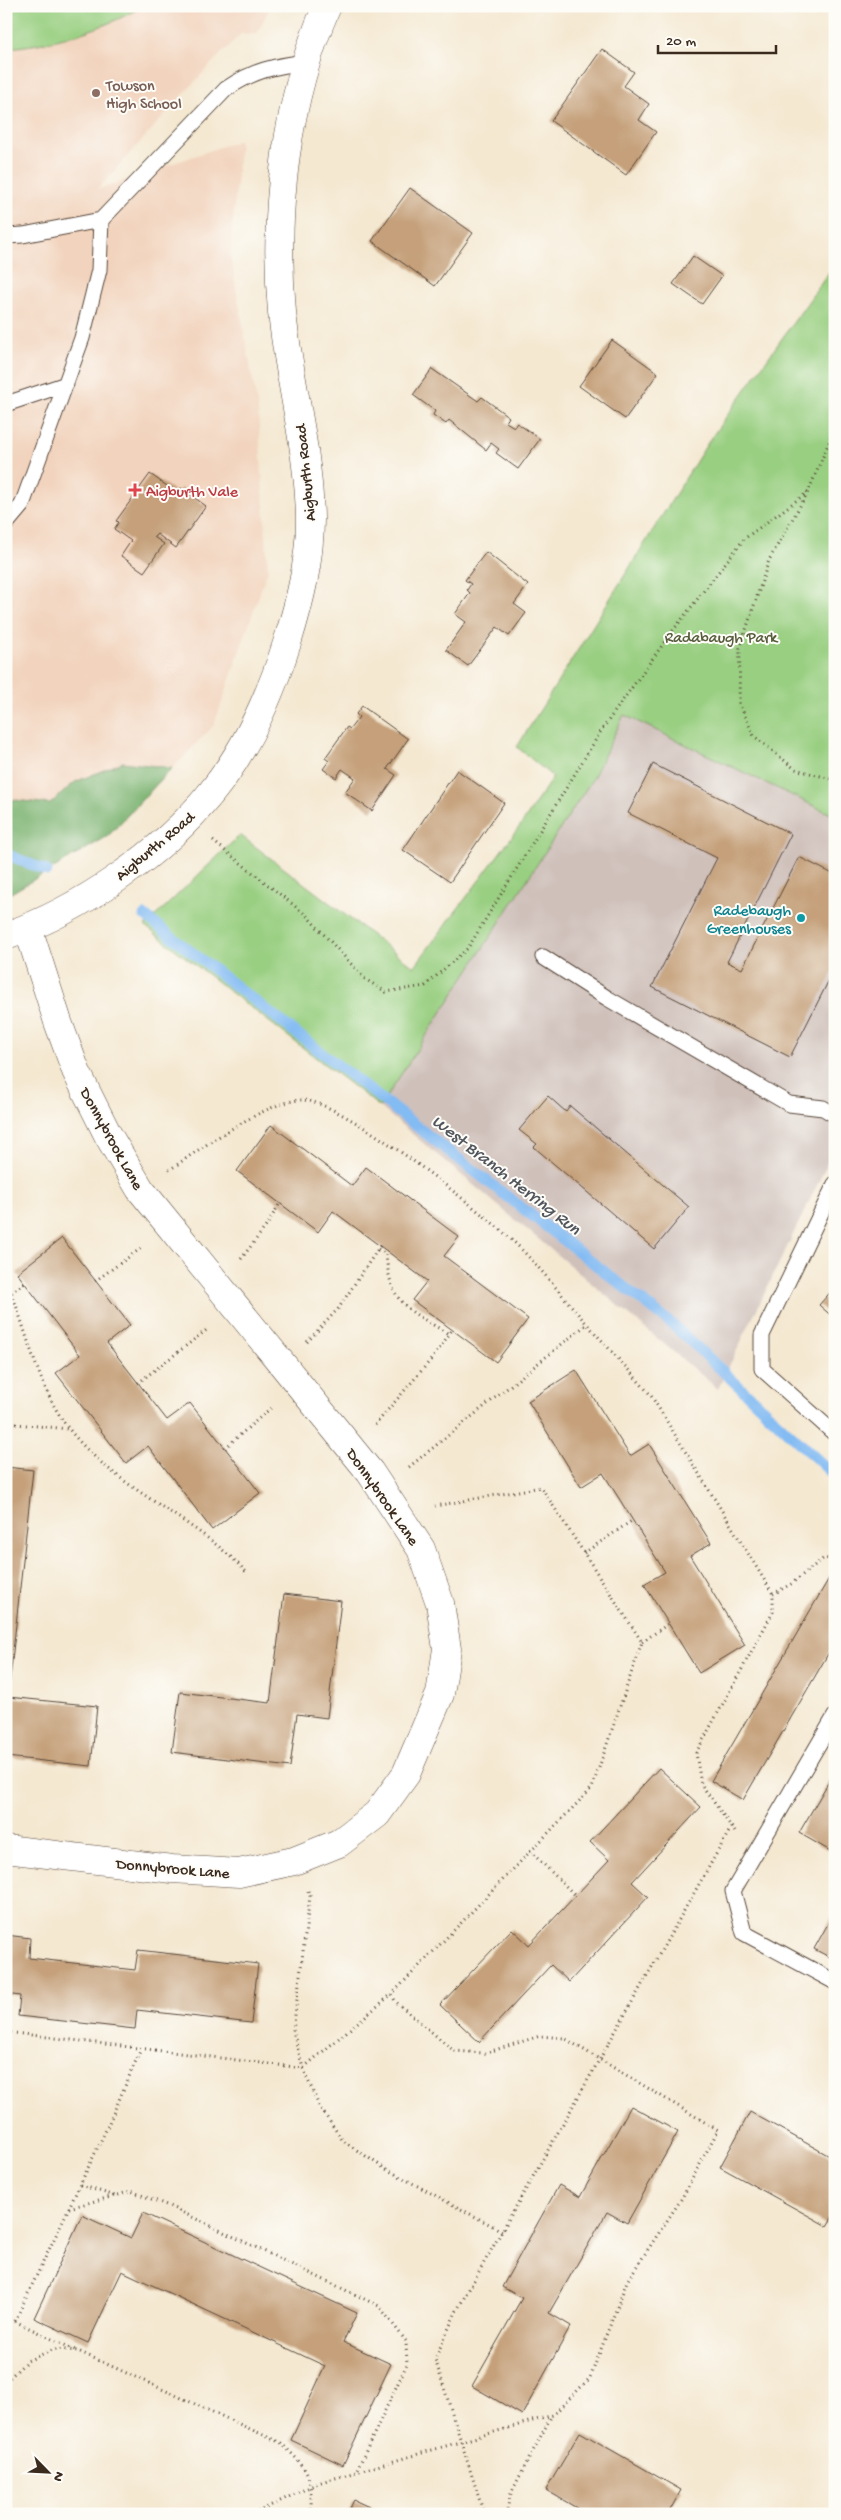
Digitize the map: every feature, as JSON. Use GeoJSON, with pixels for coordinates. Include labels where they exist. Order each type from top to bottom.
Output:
{"type":"FeatureCollection","features":[{"type":"Feature","properties":{"kind":"street","name":"Aigburth Road"},"geometry":{"type":"LineString","coordinates":[[17,932],[85,900],[119,876],[187,820],[211,793],[234,762],[253,726],[284,654],[304,586],[309,546],[308,489],[282,313],[280,244],[282,200],[288,147],[306,62],[327,6]]}},
{"type":"Feature","properties":{"kind":"street","name":"Donnybrook Lane"},"geometry":{"type":"LineString","coordinates":[[6,1849],[172,1869],[239,1873],[294,1861],[339,1843],[377,1814],[406,1774],[440,1694],[447,1649],[440,1603],[421,1549],[381,1489],[350,1448],[237,1306],[140,1189],[108,1135],[76,1071],[58,1022],[17,932]]}},
{"type":"Feature","properties":{"kind":"lane"},"geometry":{"type":"LineString","coordinates":[[6,236],[23,236],[101,220],[226,89],[247,75],[275,66],[306,62]]}},
{"type":"Feature","properties":{"kind":"lane"},"geometry":{"type":"LineString","coordinates":[[6,524],[22,505],[82,338],[98,270],[101,220]]}},
{"type":"Feature","properties":{"kind":"lane"},"geometry":{"type":"LineString","coordinates":[[6,404],[66,384]]}},
{"type":"Feature","properties":{"kind":"lane"},"geometry":{"type":"LineString","coordinates":[[543,957],[607,998],[789,1104],[823,1108],[835,1115]]}},
{"type":"Feature","properties":{"kind":"lane"},"geometry":{"type":"LineString","coordinates":[[835,1184],[762,1335],[762,1369],[835,1434]]}},
{"type":"Feature","properties":{"kind":"lane"},"geometry":{"type":"LineString","coordinates":[[835,1716],[733,1892],[744,1933],[835,1982]]}},
{"type":"Feature","properties":{"kind":"path"},"geometry":{"type":"LineString","coordinates":[[835,428],[808,492],[769,560],[740,648],[739,703],[754,736],[795,768],[835,780]]}},
{"type":"Feature","properties":{"kind":"path"},"geometry":{"type":"LineString","coordinates":[[233,858],[306,914],[364,979],[386,992],[425,986],[468,948],[603,728],[668,637],[744,539],[808,492]]}},
{"type":"Feature","properties":{"kind":"path"},"geometry":{"type":"LineString","coordinates":[[140,1189],[248,1120],[284,1103],[303,1100],[324,1105],[342,1114],[441,1181],[515,1242],[650,1394],[774,1594],[773,1612],[696,1752],[701,1784],[731,1828],[757,1850]]}},
{"type":"Feature","properties":{"kind":"path"},"geometry":{"type":"LineString","coordinates":[[217,1282],[246,1255],[280,1203]]}},
{"type":"Feature","properties":{"kind":"path"},"geometry":{"type":"LineString","coordinates":[[95,1280],[172,1227]]}},
{"type":"Feature","properties":{"kind":"path"},"geometry":{"type":"LineString","coordinates":[[225,1448],[291,1375],[338,1310],[379,1247],[386,1254],[390,1282],[398,1300],[413,1313],[449,1334]]}},
{"type":"Feature","properties":{"kind":"path"},"geometry":{"type":"LineString","coordinates":[[6,1279],[49,1398],[69,1429],[104,1466],[229,1554],[248,1574]]}},
{"type":"Feature","properties":{"kind":"path"},"geometry":{"type":"LineString","coordinates":[[12,1292],[25,1283]]}},
{"type":"Feature","properties":{"kind":"path"},"geometry":{"type":"LineString","coordinates":[[138,1383],[237,1306]]}},
{"type":"Feature","properties":{"kind":"path"},"geometry":{"type":"LineString","coordinates":[[381,1489],[587,1324]]}},
{"type":"Feature","properties":{"kind":"path"},"geometry":{"type":"LineString","coordinates":[[350,1448],[384,1417],[435,1355],[452,1330]]}},
{"type":"Feature","properties":{"kind":"path"},"geometry":{"type":"LineString","coordinates":[[6,1424],[69,1429]]}},
{"type":"Feature","properties":{"kind":"path"},"geometry":{"type":"LineString","coordinates":[[397,1513],[541,1487],[642,1642]]}},
{"type":"Feature","properties":{"kind":"path"},"geometry":{"type":"LineString","coordinates":[[584,1553],[632,1520]]}},
{"type":"Feature","properties":{"kind":"path"},"geometry":{"type":"LineString","coordinates":[[774,1594],[791,1584],[824,1558],[835,1560]]}},
{"type":"Feature","properties":{"kind":"path"},"geometry":{"type":"LineString","coordinates":[[6,2032],[304,2068],[392,1994],[592,1788],[642,1642],[668,1624]]}},
{"type":"Feature","properties":{"kind":"path"},"geometry":{"type":"LineString","coordinates":[[484,2514],[435,2359],[456,2312],[731,1828]]}},
{"type":"Feature","properties":{"kind":"path"},"geometry":{"type":"LineString","coordinates":[[530,1852],[575,1895]]}},
{"type":"Feature","properties":{"kind":"path"},"geometry":{"type":"LineString","coordinates":[[294,1861],[310,1896],[293,2031],[304,2068],[320,2106],[343,2142],[384,2168],[502,2231]]}},
{"type":"Feature","properties":{"kind":"path"},"geometry":{"type":"LineString","coordinates":[[392,1994],[396,2001],[454,2051],[485,2053],[540,2036],[564,2038],[718,2130],[682,2198],[627,2281],[590,2378],[553,2415],[511,2493],[506,2514]]}},
{"type":"Feature","properties":{"kind":"path"},"geometry":{"type":"LineString","coordinates":[[15,2321],[80,2185],[141,2048]]}},
{"type":"Feature","properties":{"kind":"path"},"geometry":{"type":"LineString","coordinates":[[80,2185],[115,2196]]}},
{"type":"Feature","properties":{"kind":"path"},"geometry":{"type":"LineString","coordinates":[[69,2208],[131,2191],[169,2206],[379,2306],[406,2340],[407,2364],[356,2471]]}},
{"type":"Feature","properties":{"kind":"path"},"geometry":{"type":"LineString","coordinates":[[6,2317],[281,2443],[302,2464],[312,2485],[311,2514]]}},
{"type":"Feature","properties":{"kind":"path"},"geometry":{"type":"LineString","coordinates":[[6,2381],[26,2361],[54,2349],[78,2351]]}},
{"type":"Feature","properties":{"kind":"path"},"geometry":{"type":"LineString","coordinates":[[253,2514],[312,2485],[461,2440],[553,2415]]}},
{"type":"Feature","properties":{"kind":"shaded area","name":"Aigburth Vale"},"geometry":{"type":"Polygon","coordinates":[[[6,6],[271,6],[257,33],[241,34],[208,67],[97,190],[240,140],[230,254],[258,410],[268,569],[214,725],[108,836],[6,816],[6,6]]]}},
{"type":"Feature","properties":{"kind":"shaded area"},"geometry":{"type":"Polygon","coordinates":[[[624,715],[835,816],[835,1148],[718,1389],[380,1107],[593,778],[624,715]]]}},
{"type":"Feature","properties":{"kind":"green space"},"geometry":{"type":"Polygon","coordinates":[[[6,6],[142,6],[112,22],[58,40],[6,48],[6,6]]]}},
{"type":"Feature","properties":{"kind":"green space","name":"Radabaugh Park"},"geometry":{"type":"Polygon","coordinates":[[[835,264],[835,816],[624,715],[593,778],[380,1107],[145,926],[240,835],[414,967],[523,822],[553,777],[517,747],[709,441],[835,264]]]}},
{"type":"Feature","properties":{"kind":"green space"},"geometry":{"type":"Polygon","coordinates":[[[123,762],[172,768],[108,836],[6,896],[6,799],[50,804],[75,782],[123,762]]]}},
{"type":"Feature","properties":{"kind":"building"},"geometry":{"type":"Polygon","coordinates":[[[602,49],[634,72],[624,86],[649,104],[639,120],[656,132],[626,175],[551,121],[602,49]]]}},
{"type":"Feature","properties":{"kind":"building"},"geometry":{"type":"Polygon","coordinates":[[[410,188],[473,233],[435,286],[372,241],[410,188]]]}},
{"type":"Feature","properties":{"kind":"building"},"geometry":{"type":"Polygon","coordinates":[[[693,256],[722,276],[702,304],[673,284],[693,256]]]}},
{"type":"Feature","properties":{"kind":"building"},"geometry":{"type":"Polygon","coordinates":[[[612,340],[658,373],[625,419],[579,386],[612,340]]]}},
{"type":"Feature","properties":{"kind":"building"},"geometry":{"type":"Polygon","coordinates":[[[432,369],[478,401],[482,397],[509,417],[506,422],[514,427],[517,423],[540,439],[518,469],[496,453],[499,449],[491,443],[486,450],[449,420],[446,424],[433,415],[435,411],[413,395],[432,369]]]}},
{"type":"Feature","properties":{"kind":"building"},"geometry":{"type":"Polygon","coordinates":[[[150,474],[177,493],[181,488],[206,506],[176,548],[157,534],[154,537],[164,544],[144,572],[121,556],[131,541],[114,529],[119,522],[116,521],[150,474]]]}},
{"type":"Feature","properties":{"kind":"building"},"geometry":{"type":"Polygon","coordinates":[[[486,552],[528,585],[514,604],[526,613],[509,636],[497,627],[468,666],[446,650],[466,622],[455,614],[470,593],[467,590],[471,584],[465,580],[486,552]]]}},
{"type":"Feature","properties":{"kind":"building"},"geometry":{"type":"Polygon","coordinates":[[[362,706],[408,739],[387,769],[396,775],[372,811],[345,792],[355,778],[342,769],[336,778],[323,769],[329,761],[325,758],[347,727],[350,729],[359,717],[356,714],[362,706]]]}},
{"type":"Feature","properties":{"kind":"building","name":"Radebaugh Greenhouses"},"geometry":{"type":"Polygon","coordinates":[[[653,764],[791,834],[727,962],[742,969],[799,857],[835,875],[835,968],[790,1057],[652,987],[717,858],[628,813],[653,764]]]}},
{"type":"Feature","properties":{"kind":"building"},"geometry":{"type":"Polygon","coordinates":[[[457,770],[504,803],[450,882],[403,850],[457,770]]]}},
{"type":"Feature","properties":{"kind":"building"},"geometry":{"type":"Polygon","coordinates":[[[548,1096],[566,1112],[570,1106],[689,1207],[654,1249],[534,1147],[537,1144],[519,1130],[548,1096]]]}},
{"type":"Feature","properties":{"kind":"building"},"geometry":{"type":"Polygon","coordinates":[[[271,1125],[352,1186],[366,1167],[459,1237],[444,1256],[528,1319],[496,1362],[412,1300],[427,1281],[333,1211],[318,1232],[237,1171],[271,1125]]]}},
{"type":"Feature","properties":{"kind":"building"},"geometry":{"type":"Polygon","coordinates":[[[62,1238],[130,1325],[107,1343],[167,1420],[190,1403],[260,1493],[212,1530],[148,1446],[126,1463],[56,1373],[80,1355],[17,1273],[62,1238]]]}},
{"type":"Feature","properties":{"kind":"building"},"geometry":{"type":"Polygon","coordinates":[[[835,1287],[835,1319],[819,1305],[835,1287]]]}},
{"type":"Feature","properties":{"kind":"building"},"geometry":{"type":"Polygon","coordinates":[[[576,1370],[630,1456],[649,1444],[711,1543],[690,1556],[745,1645],[699,1673],[644,1584],[665,1572],[603,1473],[581,1487],[528,1401],[576,1370]]]}},
{"type":"Feature","properties":{"kind":"building"},"geometry":{"type":"Polygon","coordinates":[[[6,1467],[33,1470],[8,1697],[97,1706],[91,1766],[6,1757],[6,1467]]]}},
{"type":"Feature","properties":{"kind":"building"},"geometry":{"type":"Polygon","coordinates":[[[835,1568],[835,1642],[743,1800],[711,1781],[835,1568]]]}},
{"type":"Feature","properties":{"kind":"building"},"geometry":{"type":"Polygon","coordinates":[[[284,1594],[341,1601],[327,1718],[297,1714],[290,1767],[172,1752],[180,1692],[270,1703],[284,1594]]]}},
{"type":"Feature","properties":{"kind":"building"},"geometry":{"type":"Polygon","coordinates":[[[659,1768],[701,1807],[632,1882],[648,1897],[569,1982],[551,1965],[479,2042],[440,2005],[512,1929],[529,1945],[609,1860],[590,1842],[659,1768]]]}},
{"type":"Feature","properties":{"kind":"building"},"geometry":{"type":"Polygon","coordinates":[[[835,1771],[835,1847],[832,1852],[799,1833],[835,1771]]]}},
{"type":"Feature","properties":{"kind":"building"},"geometry":{"type":"Polygon","coordinates":[[[835,1911],[835,1960],[814,1949],[835,1911]]]}},
{"type":"Feature","properties":{"kind":"building"},"geometry":{"type":"Polygon","coordinates":[[[6,1935],[30,1938],[29,1958],[135,1970],[138,1950],[258,1964],[251,2023],[137,2010],[135,2029],[18,2016],[20,1996],[6,1994],[6,1935]]]}},
{"type":"Feature","properties":{"kind":"building"},"geometry":{"type":"Polygon","coordinates":[[[631,2106],[678,2132],[627,2223],[607,2212],[549,2313],[571,2326],[522,2415],[472,2386],[522,2298],[502,2287],[559,2185],[580,2197],[631,2106]]]}},
{"type":"Feature","properties":{"kind":"building"},"geometry":{"type":"Polygon","coordinates":[[[750,2112],[835,2159],[835,2213],[827,2226],[720,2167],[750,2112]]]}},
{"type":"Feature","properties":{"kind":"building"},"geometry":{"type":"Polygon","coordinates":[[[143,2213],[357,2313],[343,2342],[391,2364],[343,2465],[291,2440],[325,2366],[122,2271],[88,2343],[34,2318],[82,2215],[131,2238],[143,2213]]]}},
{"type":"Feature","properties":{"kind":"building"},"geometry":{"type":"Polygon","coordinates":[[[580,2432],[681,2490],[668,2514],[587,2514],[546,2490],[580,2432]]]}},
{"type":"Feature","properties":{"kind":"building"},"geometry":{"type":"Polygon","coordinates":[[[354,2500],[384,2514],[347,2514],[354,2500]]]}},
{"type":"Feature","properties":{"kind":"waterway","name":"West Branch Herring Run"},"geometry":{"type":"LineString","coordinates":[[6,854],[47,871]]}},
{"type":"Feature","properties":{"kind":"waterway","name":"West Branch Herring Run"},"geometry":{"type":"LineString","coordinates":[[145,916],[672,1324],[835,1476]]}},
{"type":"Feature","properties":{"kind":"place","name":"Towson High School"},"geometry":{"type":"Point","coordinates":[96,93]}},
{"type":"Feature","properties":{"kind":"place","name":"Aigburth Vale"},"geometry":{"type":"Point","coordinates":[135,490]}},
{"type":"Feature","properties":{"kind":"place","name":"Radebaugh Greenhouses"},"geometry":{"type":"Point","coordinates":[801,918]}}]}
